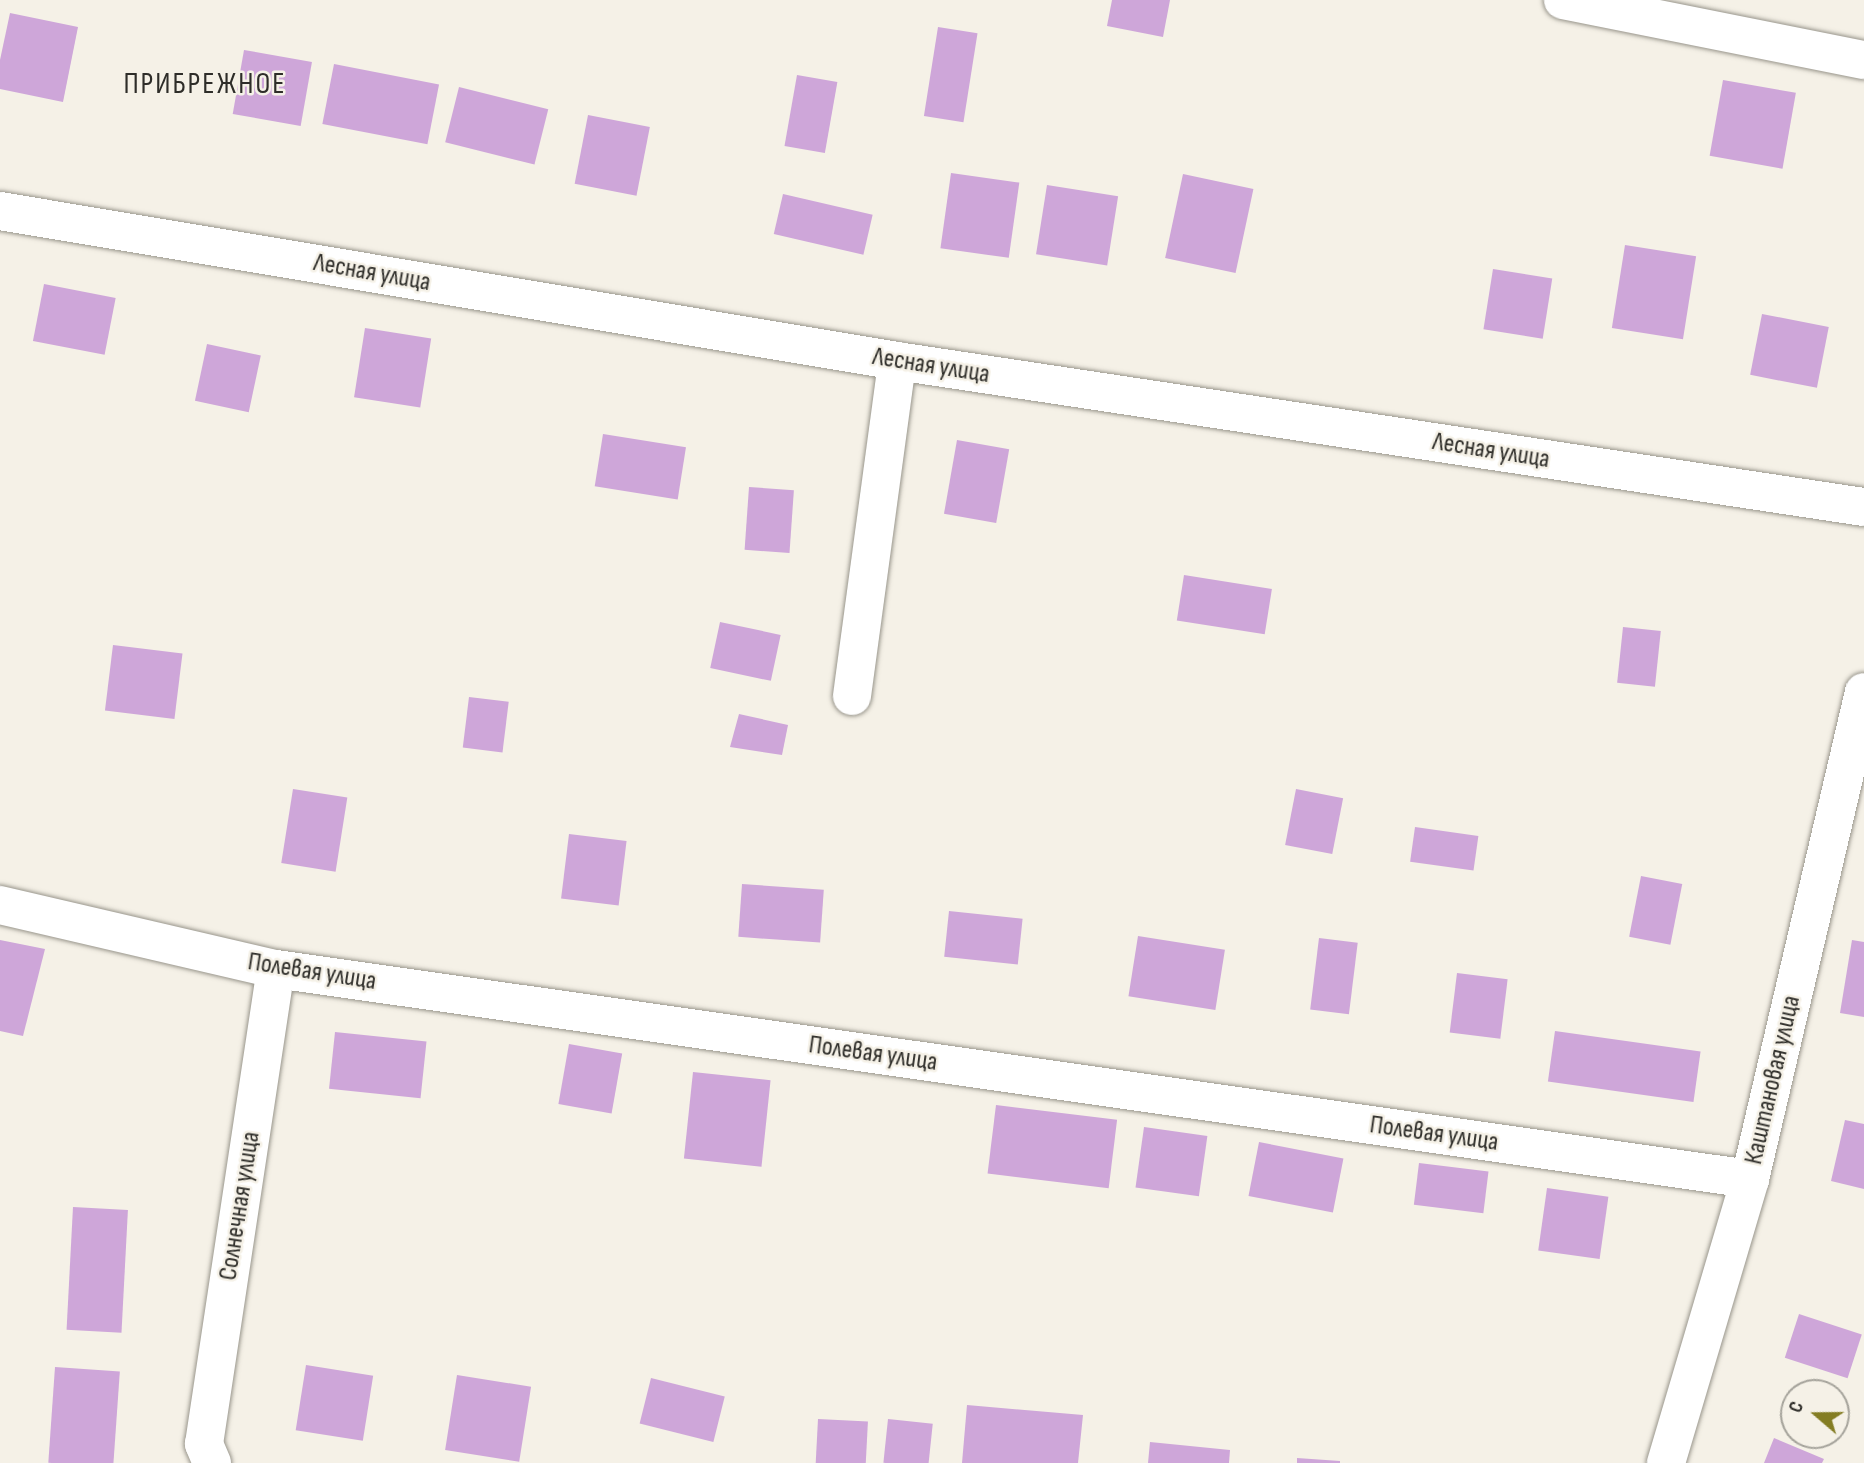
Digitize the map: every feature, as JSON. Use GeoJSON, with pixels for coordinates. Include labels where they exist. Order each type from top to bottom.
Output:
{"type":"FeatureCollection","features":[{"type":"Feature","properties":{"kind":"street"},"geometry":{"type":"LineString","coordinates":[[1563,0],[1864,60]]}},
{"type":"Feature","properties":{"kind":"street","name":"Лесная улица"},"geometry":{"type":"LineString","coordinates":[[0,211],[897,361],[1864,507]]}},
{"type":"Feature","properties":{"kind":"street"},"geometry":{"type":"LineString","coordinates":[[852,696],[897,361]]}},
{"type":"Feature","properties":{"kind":"street","name":"Каштановая улица"},"geometry":{"type":"LineString","coordinates":[[1665,1463],[1750,1179],[1864,692]]}},
{"type":"Feature","properties":{"kind":"street","name":"Полевая улица"},"geometry":{"type":"LineString","coordinates":[[0,905],[276,969],[1750,1179]]}},
{"type":"Feature","properties":{"kind":"street","name":"Солнечная улица"},"geometry":{"type":"LineString","coordinates":[[208,1453],[276,969]]}},
{"type":"Feature","properties":{"kind":"building"},"geometry":{"type":"Polygon","coordinates":[[[1112,0],[1170,0],[1163,37],[1107,26],[1112,0]]]}},
{"type":"Feature","properties":{"kind":"building"},"geometry":{"type":"Polygon","coordinates":[[[10,13],[78,27],[63,102],[0,89],[0,60],[10,13]]]}},
{"type":"Feature","properties":{"kind":"building"},"geometry":{"type":"Polygon","coordinates":[[[938,27],[978,33],[963,122],[924,116],[938,27]]]}},
{"type":"Feature","properties":{"kind":"building"},"geometry":{"type":"Polygon","coordinates":[[[244,50],[312,62],[301,126],[233,114],[244,50]]]}},
{"type":"Feature","properties":{"kind":"building"},"geometry":{"type":"Polygon","coordinates":[[[334,64],[439,84],[427,144],[322,124],[334,64]]]}},
{"type":"Feature","properties":{"kind":"building"},"geometry":{"type":"Polygon","coordinates":[[[797,75],[837,82],[825,153],[784,146],[797,75]]]}},
{"type":"Feature","properties":{"kind":"building"},"geometry":{"type":"Polygon","coordinates":[[[1723,80],[1796,93],[1783,169],[1710,156],[1723,80]]]}},
{"type":"Feature","properties":{"kind":"building"},"geometry":{"type":"Polygon","coordinates":[[[459,87],[548,109],[534,165],[445,142],[459,87]]]}},
{"type":"Feature","properties":{"kind":"building"},"geometry":{"type":"Polygon","coordinates":[[[588,115],[650,127],[636,196],[575,184],[588,115]]]}},
{"type":"Feature","properties":{"kind":"building"},"geometry":{"type":"Polygon","coordinates":[[[951,173],[1019,183],[1009,258],[940,248],[951,173]]]}},
{"type":"Feature","properties":{"kind":"building"},"geometry":{"type":"Polygon","coordinates":[[[1183,174],[1253,189],[1236,273],[1165,258],[1183,174]]]}},
{"type":"Feature","properties":{"kind":"building"},"geometry":{"type":"Polygon","coordinates":[[[1047,185],[1118,196],[1107,265],[1036,254],[1047,185]]]}},
{"type":"Feature","properties":{"kind":"building"},"geometry":{"type":"Polygon","coordinates":[[[783,194],[873,215],[863,255],[774,234],[783,194]]]}},
{"type":"Feature","properties":{"kind":"building"},"geometry":{"type":"Polygon","coordinates":[[[1625,245],[1696,256],[1683,339],[1612,328],[1625,245]]]}},
{"type":"Feature","properties":{"kind":"building"},"geometry":{"type":"Polygon","coordinates":[[[1493,269],[1552,278],[1543,339],[1483,329],[1493,269]]]}},
{"type":"Feature","properties":{"kind":"building"},"geometry":{"type":"Polygon","coordinates":[[[44,284],[116,298],[105,355],[33,341],[44,284]]]}},
{"type":"Feature","properties":{"kind":"building"},"geometry":{"type":"Polygon","coordinates":[[[1762,314],[1829,327],[1817,388],[1750,375],[1762,314]]]}},
{"type":"Feature","properties":{"kind":"building"},"geometry":{"type":"Polygon","coordinates":[[[365,328],[431,338],[420,408],[354,397],[365,328]]]}},
{"type":"Feature","properties":{"kind":"building"},"geometry":{"type":"Polygon","coordinates":[[[207,344],[261,355],[249,412],[195,401],[207,344]]]}},
{"type":"Feature","properties":{"kind":"building"},"geometry":{"type":"Polygon","coordinates":[[[603,434],[686,447],[678,499],[595,486],[603,434]]]}},
{"type":"Feature","properties":{"kind":"building"},"geometry":{"type":"Polygon","coordinates":[[[957,440],[1009,449],[996,523],[944,514],[957,440]]]}},
{"type":"Feature","properties":{"kind":"building"},"geometry":{"type":"Polygon","coordinates":[[[749,487],[794,490],[789,553],[745,550],[749,487]]]}},
{"type":"Feature","properties":{"kind":"building"},"geometry":{"type":"Polygon","coordinates":[[[1184,575],[1272,589],[1265,634],[1177,620],[1184,575]]]}},
{"type":"Feature","properties":{"kind":"building"},"geometry":{"type":"Polygon","coordinates":[[[720,622],[781,635],[771,681],[710,668],[720,622]]]}},
{"type":"Feature","properties":{"kind":"building"},"geometry":{"type":"Polygon","coordinates":[[[1623,627],[1661,631],[1655,687],[1617,683],[1623,627]]]}},
{"type":"Feature","properties":{"kind":"building"},"geometry":{"type":"Polygon","coordinates":[[[113,645],[182,654],[174,719],[105,711],[113,645]]]}},
{"type":"Feature","properties":{"kind":"building"},"geometry":{"type":"Polygon","coordinates":[[[469,697],[509,702],[502,752],[463,748],[469,697]]]}},
{"type":"Feature","properties":{"kind":"building"},"geometry":{"type":"Polygon","coordinates":[[[739,714],[788,725],[782,755],[730,747],[739,714]]]}},
{"type":"Feature","properties":{"kind":"building"},"geometry":{"type":"Polygon","coordinates":[[[293,789],[347,798],[336,872],[281,863],[293,789]]]}},
{"type":"Feature","properties":{"kind":"building"},"geometry":{"type":"Polygon","coordinates":[[[1296,789],[1343,798],[1332,854],[1285,845],[1296,789]]]}},
{"type":"Feature","properties":{"kind":"building"},"geometry":{"type":"Polygon","coordinates":[[[1415,827],[1478,836],[1474,871],[1410,862],[1415,827]]]}},
{"type":"Feature","properties":{"kind":"building"},"geometry":{"type":"Polygon","coordinates":[[[569,834],[627,841],[619,906],[561,899],[569,834]]]}},
{"type":"Feature","properties":{"kind":"building"},"geometry":{"type":"Polygon","coordinates":[[[1641,876],[1682,884],[1670,945],[1629,937],[1641,876]]]}},
{"type":"Feature","properties":{"kind":"building"},"geometry":{"type":"Polygon","coordinates":[[[742,884],[824,890],[820,943],[738,937],[742,884]]]}},
{"type":"Feature","properties":{"kind":"building"},"geometry":{"type":"Polygon","coordinates":[[[949,911],[1023,919],[1018,964],[944,957],[949,911]]]}},
{"type":"Feature","properties":{"kind":"building"},"geometry":{"type":"Polygon","coordinates":[[[1138,936],[1225,950],[1215,1010],[1128,996],[1138,936]]]}},
{"type":"Feature","properties":{"kind":"building"},"geometry":{"type":"Polygon","coordinates":[[[1319,938],[1358,943],[1349,1014],[1310,1009],[1319,938]]]}},
{"type":"Feature","properties":{"kind":"building"},"geometry":{"type":"Polygon","coordinates":[[[0,940],[45,949],[23,1036],[0,1031],[0,940]]]}},
{"type":"Feature","properties":{"kind":"building"},"geometry":{"type":"Polygon","coordinates":[[[1852,940],[1864,942],[1864,1017],[1840,1013],[1852,940]]]}},
{"type":"Feature","properties":{"kind":"building"},"geometry":{"type":"Polygon","coordinates":[[[1457,973],[1508,979],[1500,1039],[1450,1033],[1457,973]]]}},
{"type":"Feature","properties":{"kind":"building"},"geometry":{"type":"Polygon","coordinates":[[[1555,1031],[1701,1051],[1693,1102],[1548,1082],[1555,1031]]]}},
{"type":"Feature","properties":{"kind":"building"},"geometry":{"type":"Polygon","coordinates":[[[335,1032],[426,1042],[421,1098],[329,1089],[335,1032]]]}},
{"type":"Feature","properties":{"kind":"building"},"geometry":{"type":"Polygon","coordinates":[[[569,1044],[622,1053],[612,1113],[558,1104],[569,1044]]]}},
{"type":"Feature","properties":{"kind":"building"},"geometry":{"type":"Polygon","coordinates":[[[693,1072],[771,1080],[761,1167],[684,1159],[693,1072]]]}},
{"type":"Feature","properties":{"kind":"building"},"geometry":{"type":"Polygon","coordinates":[[[996,1105],[1117,1120],[1109,1188],[988,1173],[996,1105]]]}},
{"type":"Feature","properties":{"kind":"building"},"geometry":{"type":"Polygon","coordinates":[[[1845,1120],[1864,1124],[1864,1189],[1831,1181],[1845,1120]]]}},
{"type":"Feature","properties":{"kind":"building"},"geometry":{"type":"Polygon","coordinates":[[[1144,1127],[1207,1136],[1199,1196],[1136,1187],[1144,1127]]]}},
{"type":"Feature","properties":{"kind":"building"},"geometry":{"type":"Polygon","coordinates":[[[1259,1142],[1343,1158],[1333,1212],[1249,1196],[1259,1142]]]}},
{"type":"Feature","properties":{"kind":"building"},"geometry":{"type":"Polygon","coordinates":[[[1419,1163],[1488,1172],[1483,1213],[1414,1205],[1419,1163]]]}},
{"type":"Feature","properties":{"kind":"building"},"geometry":{"type":"Polygon","coordinates":[[[1547,1188],[1608,1197],[1600,1259],[1538,1250],[1547,1188]]]}},
{"type":"Feature","properties":{"kind":"building"},"geometry":{"type":"Polygon","coordinates":[[[73,1207],[128,1210],[121,1333],[67,1330],[73,1207]]]}},
{"type":"Feature","properties":{"kind":"building"},"geometry":{"type":"Polygon","coordinates":[[[1799,1314],[1862,1334],[1848,1378],[1785,1358],[1799,1314]]]}},
{"type":"Feature","properties":{"kind":"building"},"geometry":{"type":"Polygon","coordinates":[[[306,1365],[373,1376],[363,1441],[296,1430],[306,1365]]]}},
{"type":"Feature","properties":{"kind":"building"},"geometry":{"type":"Polygon","coordinates":[[[55,1367],[120,1372],[113,1463],[48,1463],[55,1367]]]}},
{"type":"Feature","properties":{"kind":"building"},"geometry":{"type":"Polygon","coordinates":[[[457,1375],[531,1387],[519,1462],[445,1450],[457,1375]]]}},
{"type":"Feature","properties":{"kind":"building"},"geometry":{"type":"Polygon","coordinates":[[[651,1378],[725,1396],[713,1442],[640,1424],[651,1378]]]}},
{"type":"Feature","properties":{"kind":"building"},"geometry":{"type":"Polygon","coordinates":[[[967,1405],[1083,1415],[1078,1463],[962,1463],[967,1405]]]}},
{"type":"Feature","properties":{"kind":"building"},"geometry":{"type":"Polygon","coordinates":[[[818,1419],[868,1422],[866,1463],[816,1463],[818,1419]]]}},
{"type":"Feature","properties":{"kind":"building"},"geometry":{"type":"Polygon","coordinates":[[[888,1419],[933,1424],[929,1463],[883,1463],[888,1419]]]}},
{"type":"Feature","properties":{"kind":"building"},"geometry":{"type":"Polygon","coordinates":[[[1774,1438],[1780,1441],[1780,1449],[1800,1449],[1824,1459],[1822,1463],[1764,1463],[1774,1438]]]}},
{"type":"Feature","properties":{"kind":"building"},"geometry":{"type":"Polygon","coordinates":[[[1150,1442],[1230,1450],[1229,1463],[1148,1463],[1150,1442]]]}},
{"type":"Feature","properties":{"kind":"building"},"geometry":{"type":"Polygon","coordinates":[[[1297,1458],[1340,1461],[1340,1463],[1297,1463],[1297,1458]]]}},
{"type":"Feature","properties":{"kind":"district","name":"ПРИБРЕЖНОЕ"},"geometry":{"type":"Point","coordinates":[205,84]}}]}
